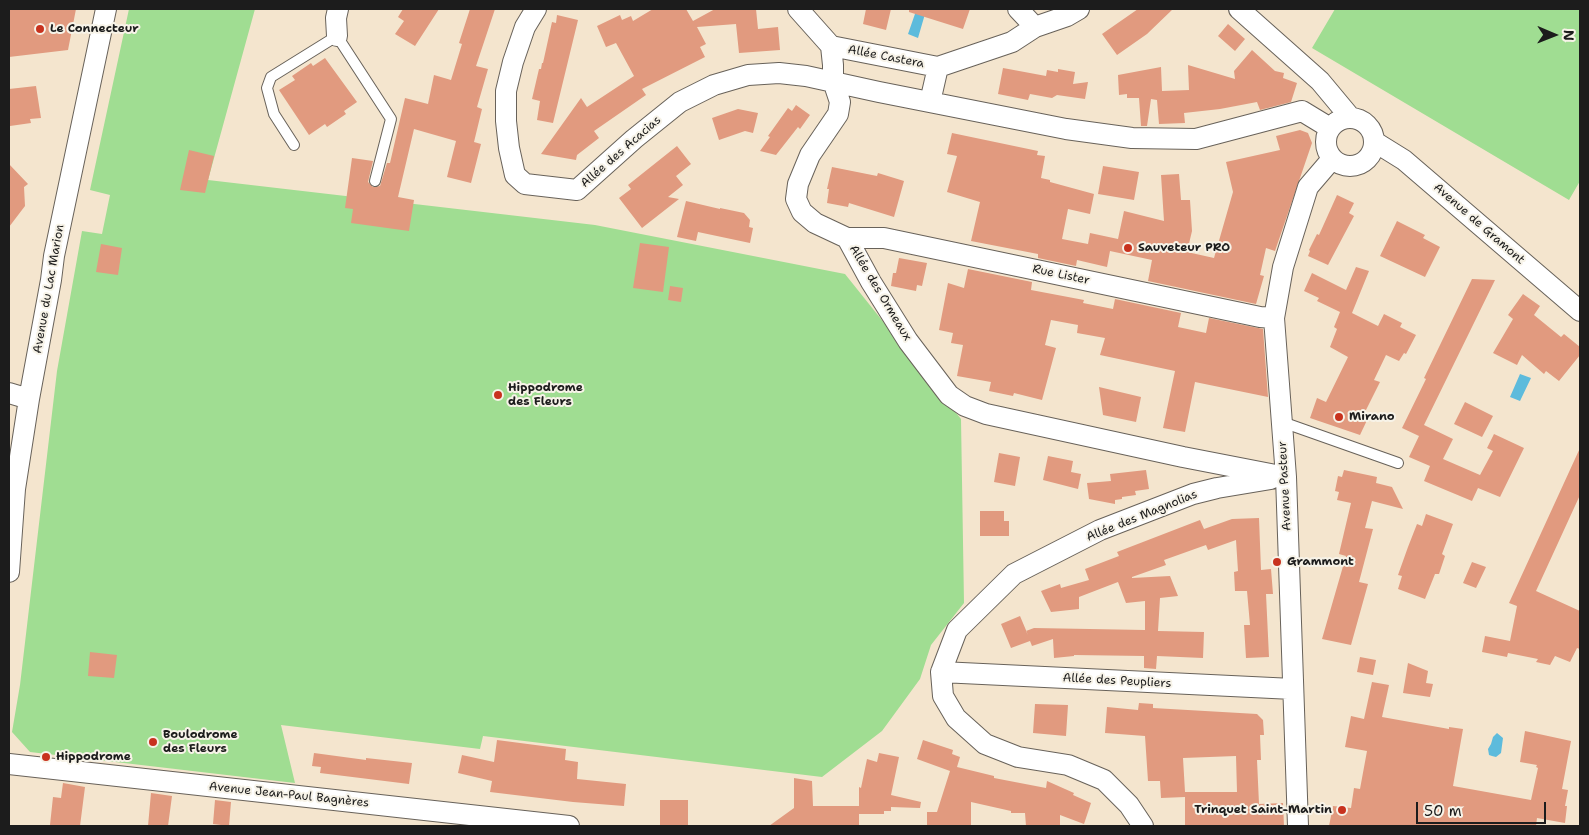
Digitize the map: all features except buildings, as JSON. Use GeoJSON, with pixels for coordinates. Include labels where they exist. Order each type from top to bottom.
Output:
{"type":"FeatureCollection","features":[{"type":"Feature","properties":{"kind":"street","name":"Avenue du Lac Marion"},"geometry":{"type":"LineString","coordinates":[[9,572],[12,488],[54,256],[106,9]]}},
{"type":"Feature","properties":{"kind":"street"},"geometry":{"type":"LineString","coordinates":[[337,36],[336,18],[338,9]]}},
{"type":"Feature","properties":{"kind":"street","name":"Allée des Acacias"},"geometry":{"type":"LineString","coordinates":[[536,9],[525,27],[513,62],[506,91],[506,121],[509,148],[515,175],[525,184],[577,190],[634,139],[680,102],[714,85],[748,75],[779,73],[833,81]]}},
{"type":"Feature","properties":{"kind":"street"},"geometry":{"type":"LineString","coordinates":[[798,9],[831,46],[833,81],[1066,130],[1132,138],[1196,139],[1302,111],[1320,81]]}},
{"type":"Feature","properties":{"kind":"street"},"geometry":{"type":"LineString","coordinates":[[1018,9],[1035,27]]}},
{"type":"Feature","properties":{"kind":"street","name":"Allée Castera"},"geometry":{"type":"LineString","coordinates":[[831,46],[938,66],[1012,42],[1035,27],[1067,16],[1079,9]]}},
{"type":"Feature","properties":{"kind":"street"},"geometry":{"type":"LineString","coordinates":[[1239,9],[1320,81],[1350,117]]}},
{"type":"Feature","properties":{"kind":"street"},"geometry":{"type":"LineString","coordinates":[[930,102],[938,66]]}},
{"type":"Feature","properties":{"kind":"street","name":"Allée des Ormeaux"},"geometry":{"type":"LineString","coordinates":[[833,81],[840,102],[838,114],[810,154],[798,184],[796,199],[802,212],[815,223],[847,238],[871,282],[908,341],[948,394],[965,406],[986,414],[1183,457],[1286,477]]}},
{"type":"Feature","properties":{"kind":"street"},"geometry":{"type":"LineString","coordinates":[[1302,111],[1330,128]]}},
{"type":"Feature","properties":{"kind":"street"},"geometry":{"type":"LineString","coordinates":[[1350,117],[1358,118],[1370,127],[1375,142],[1371,156],[1359,165],[1345,166],[1332,159],[1326,144],[1326,135],[1335,122],[1342,118],[1350,117]]}},
{"type":"Feature","properties":{"kind":"street","name":"Avenue de Gramont"},"geometry":{"type":"LineString","coordinates":[[1375,142],[1404,160],[1580,311]]}},
{"type":"Feature","properties":{"kind":"street","name":"Avenue Pasteur"},"geometry":{"type":"LineString","coordinates":[[1298,826],[1286,477],[1274,318],[1283,267],[1308,187],[1332,159]]}},
{"type":"Feature","properties":{"kind":"street","name":"Rue Lister"},"geometry":{"type":"LineString","coordinates":[[847,238],[884,238],[1260,317],[1274,318]]}},
{"type":"Feature","properties":{"kind":"street"},"geometry":{"type":"LineString","coordinates":[[9,393],[29,399]]}},
{"type":"Feature","properties":{"kind":"street","name":"Allée des Magnolias"},"geometry":{"type":"LineString","coordinates":[[1143,826],[1129,804],[1104,780],[1068,765],[1018,757],[985,744],[956,718],[943,696],[941,672],[957,630],[1014,574],[1100,530],[1193,494],[1217,488],[1286,477]]}},
{"type":"Feature","properties":{"kind":"street","name":"Allée des Peupliers"},"geometry":{"type":"LineString","coordinates":[[941,672],[1293,689]]}},
{"type":"Feature","properties":{"kind":"street","name":"Avenue Jean-Paul Bagnères"},"geometry":{"type":"LineString","coordinates":[[9,764],[569,826]]}},
{"type":"Feature","properties":{"kind":"lane"},"geometry":{"type":"LineString","coordinates":[[294,145],[274,114],[267,88],[271,77],[337,36],[391,119],[375,181]]}},
{"type":"Feature","properties":{"kind":"lane"},"geometry":{"type":"LineString","coordinates":[[1282,422],[1398,463]]}},
{"type":"Feature","properties":{"kind":"green space","name":"Hippodrome des Fleurs"},"geometry":{"type":"Polygon","coordinates":[[[129,9],[255,9],[208,180],[595,225],[845,274],[961,419],[964,603],[931,645],[920,679],[882,731],[822,777],[483,736],[480,749],[281,725],[295,783],[30,752],[12,732],[20,685],[57,371],[82,231],[102,234],[110,195],[90,190],[129,9]]]}},
{"type":"Feature","properties":{"kind":"green space"},"geometry":{"type":"Polygon","coordinates":[[[1335,9],[1580,9],[1580,181],[1569,200],[1312,48],[1335,9]]]}},
{"type":"Feature","properties":{"kind":"water"},"geometry":{"type":"Polygon","coordinates":[[[916,11],[925,14],[918,38],[908,34],[916,11]]]}},
{"type":"Feature","properties":{"kind":"water"},"geometry":{"type":"Polygon","coordinates":[[[1520,374],[1531,378],[1520,401],[1510,397],[1520,374]]]}},
{"type":"Feature","properties":{"kind":"water"},"geometry":{"type":"Polygon","coordinates":[[[1497,733],[1503,738],[1501,753],[1496,757],[1489,755],[1488,749],[1493,737],[1497,733]]]}},
{"type":"Feature","properties":{"kind":"place","name":"Le Connecteur"},"geometry":{"type":"Point","coordinates":[40,29]}},
{"type":"Feature","properties":{"kind":"place","name":"Sauveteur PRO"},"geometry":{"type":"Point","coordinates":[1128,248]}},
{"type":"Feature","properties":{"kind":"place","name":"Hippodrome des Fleurs"},"geometry":{"type":"Point","coordinates":[498,395]}},
{"type":"Feature","properties":{"kind":"place","name":"Mirano"},"geometry":{"type":"Point","coordinates":[1339,417]}},
{"type":"Feature","properties":{"kind":"place","name":"Grammont"},"geometry":{"type":"Point","coordinates":[1277,562]}},
{"type":"Feature","properties":{"kind":"place","name":"Boulodrome des Fleurs"},"geometry":{"type":"Point","coordinates":[153,742]}},
{"type":"Feature","properties":{"kind":"place","name":"Hippodrome"},"geometry":{"type":"Point","coordinates":[46,757]}},
{"type":"Feature","properties":{"kind":"place","name":"Trinquet Saint-Martin"},"geometry":{"type":"Point","coordinates":[1342,810]}}]}
